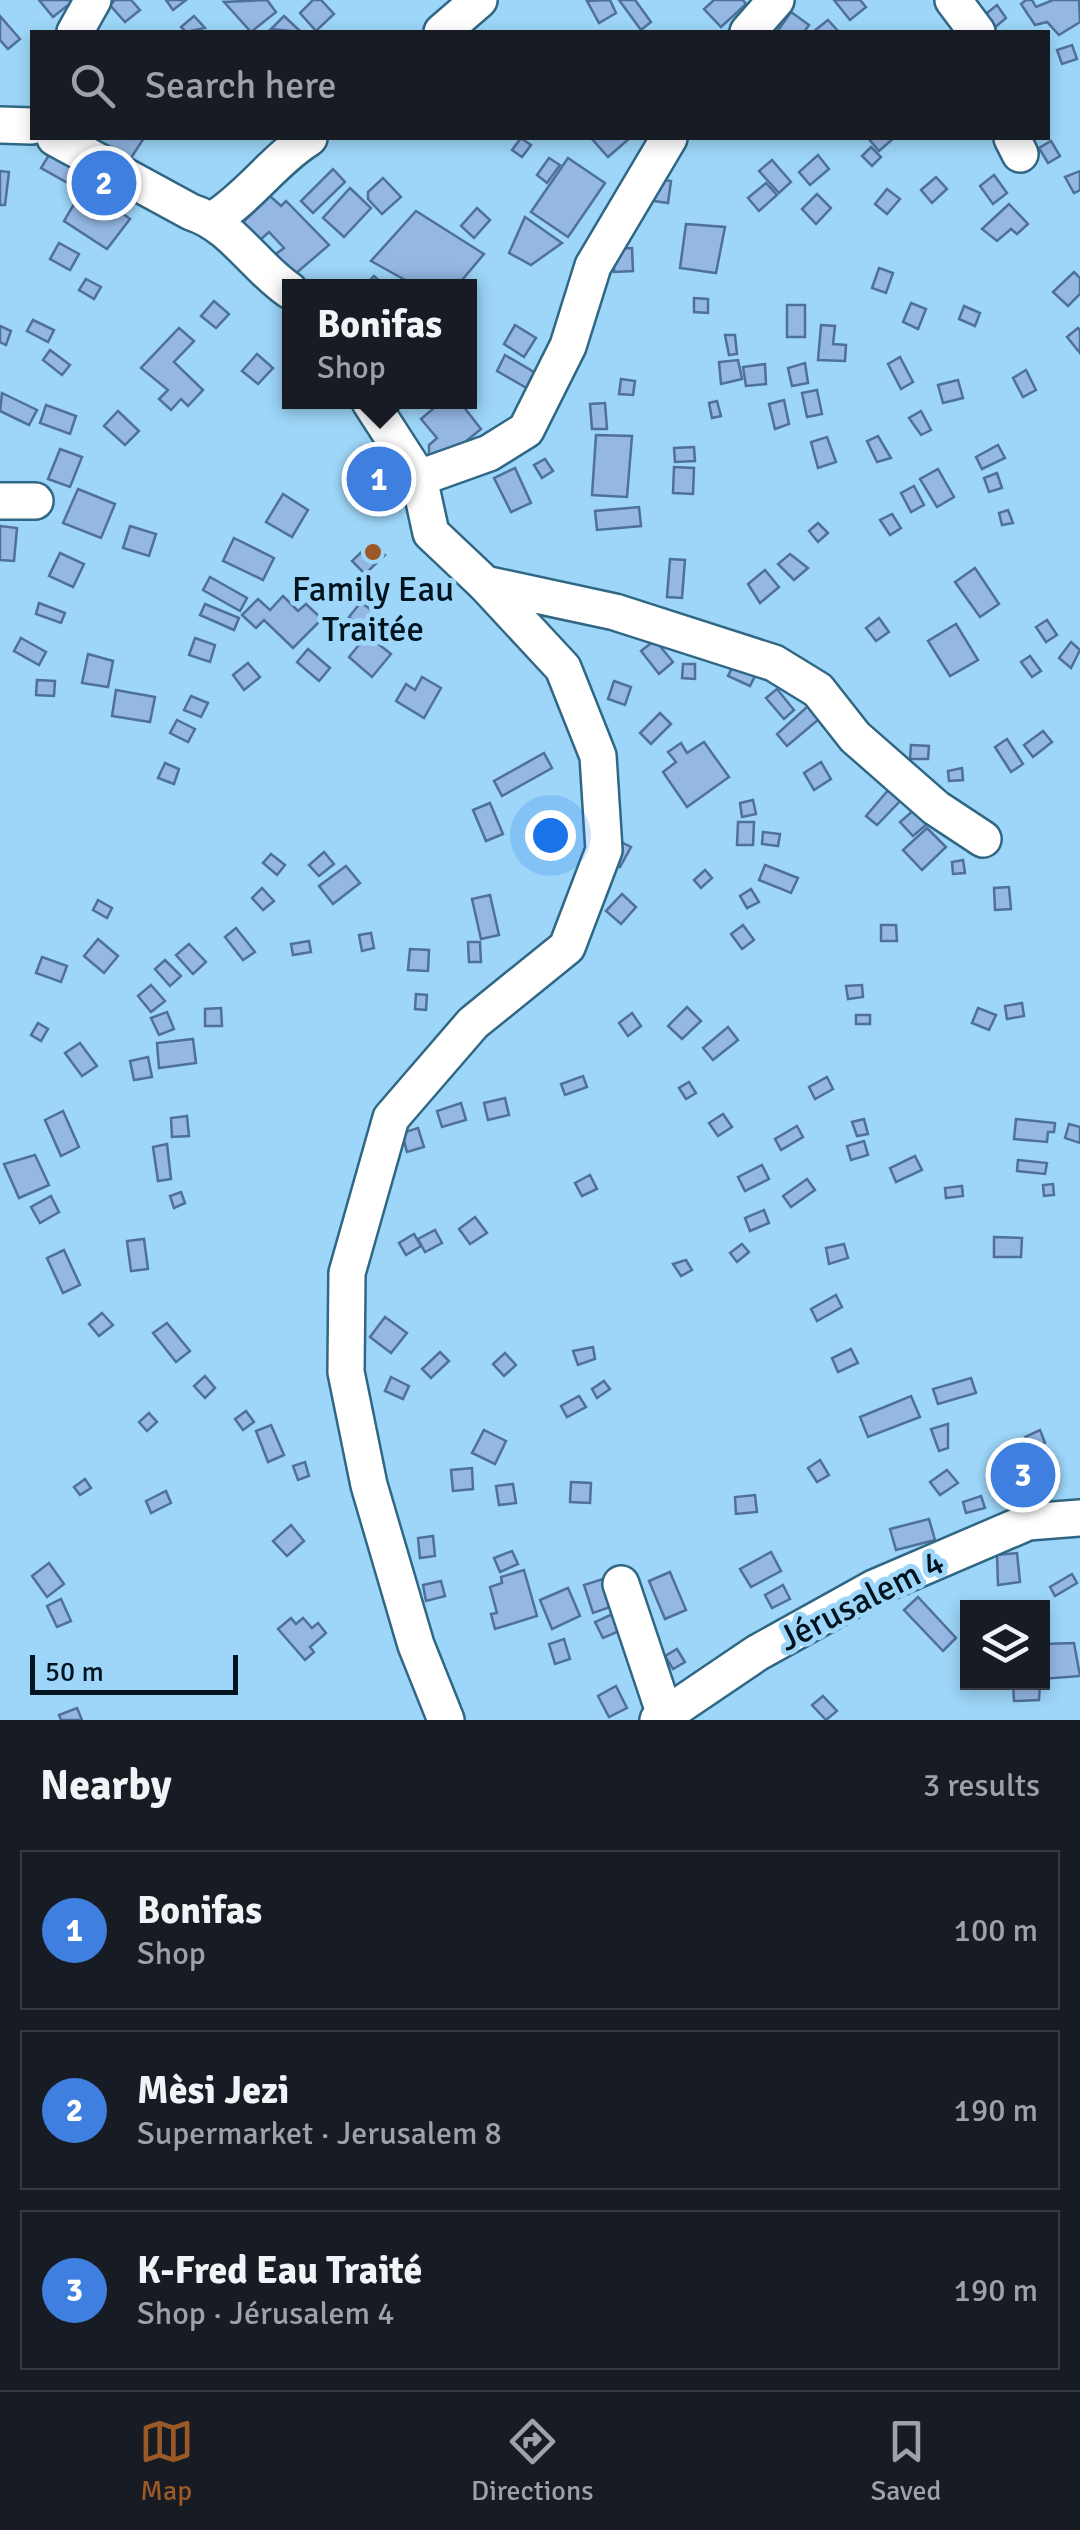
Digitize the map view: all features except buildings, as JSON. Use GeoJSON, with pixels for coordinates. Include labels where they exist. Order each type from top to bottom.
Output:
{"type":"FeatureCollection","features":[{"type":"Feature","properties":{"kind":"street"},"geometry":{"type":"LineString","coordinates":[[76,30],[92,0]]}},
{"type":"Feature","properties":{"kind":"street"},"geometry":{"type":"LineString","coordinates":[[444,30],[479,0]]}},
{"type":"Feature","properties":{"kind":"street"},"geometry":{"type":"LineString","coordinates":[[750,30],[776,0]]}},
{"type":"Feature","properties":{"kind":"street"},"geometry":{"type":"LineString","coordinates":[[952,0],[975,30]]}},
{"type":"Feature","properties":{"kind":"street"},"geometry":{"type":"LineString","coordinates":[[58,140],[191,212],[214,219],[282,285]]}},
{"type":"Feature","properties":{"kind":"street"},"geometry":{"type":"LineString","coordinates":[[214,219],[242,201],[293,148],[306,140]]}},
{"type":"Feature","properties":{"kind":"street"},"geometry":{"type":"LineString","coordinates":[[419,478],[489,453],[526,430],[568,346],[594,266],[668,140]]}},
{"type":"Feature","properties":{"kind":"street"},"geometry":{"type":"LineString","coordinates":[[375,409],[419,478],[431,532],[563,668],[598,756],[604,850],[567,947],[473,1024],[392,1118],[347,1273],[346,1372],[369,1485],[416,1645],[446,1720]]}},
{"type":"Feature","properties":{"kind":"street"},"geometry":{"type":"LineString","coordinates":[[485,584],[616,612],[774,663],[819,683],[818,690],[867,747],[936,808],[983,839]]}},
{"type":"Feature","properties":{"kind":"street","name":"Jérusalem 4"},"geometry":{"type":"LineString","coordinates":[[662,1718],[757,1652],[874,1588],[1028,1522],[1080,1518]]}},
{"type":"Feature","properties":{"kind":"street"},"geometry":{"type":"LineString","coordinates":[[621,1584],[662,1718]]}},
{"type":"Feature","properties":{"kind":"place","name":"Mèsi Jezi"},"geometry":{"type":"Point","coordinates":[104,183]}},
{"type":"Feature","properties":{"kind":"place","name":"Bonifas"},"geometry":{"type":"Point","coordinates":[379,479]}},
{"type":"Feature","properties":{"kind":"place","name":"Family Eau Traitée"},"geometry":{"type":"Point","coordinates":[373,552]}},
{"type":"Feature","properties":{"kind":"place","name":"K-Fred Eau Traité"},"geometry":{"type":"Point","coordinates":[1023,1475]}}]}
